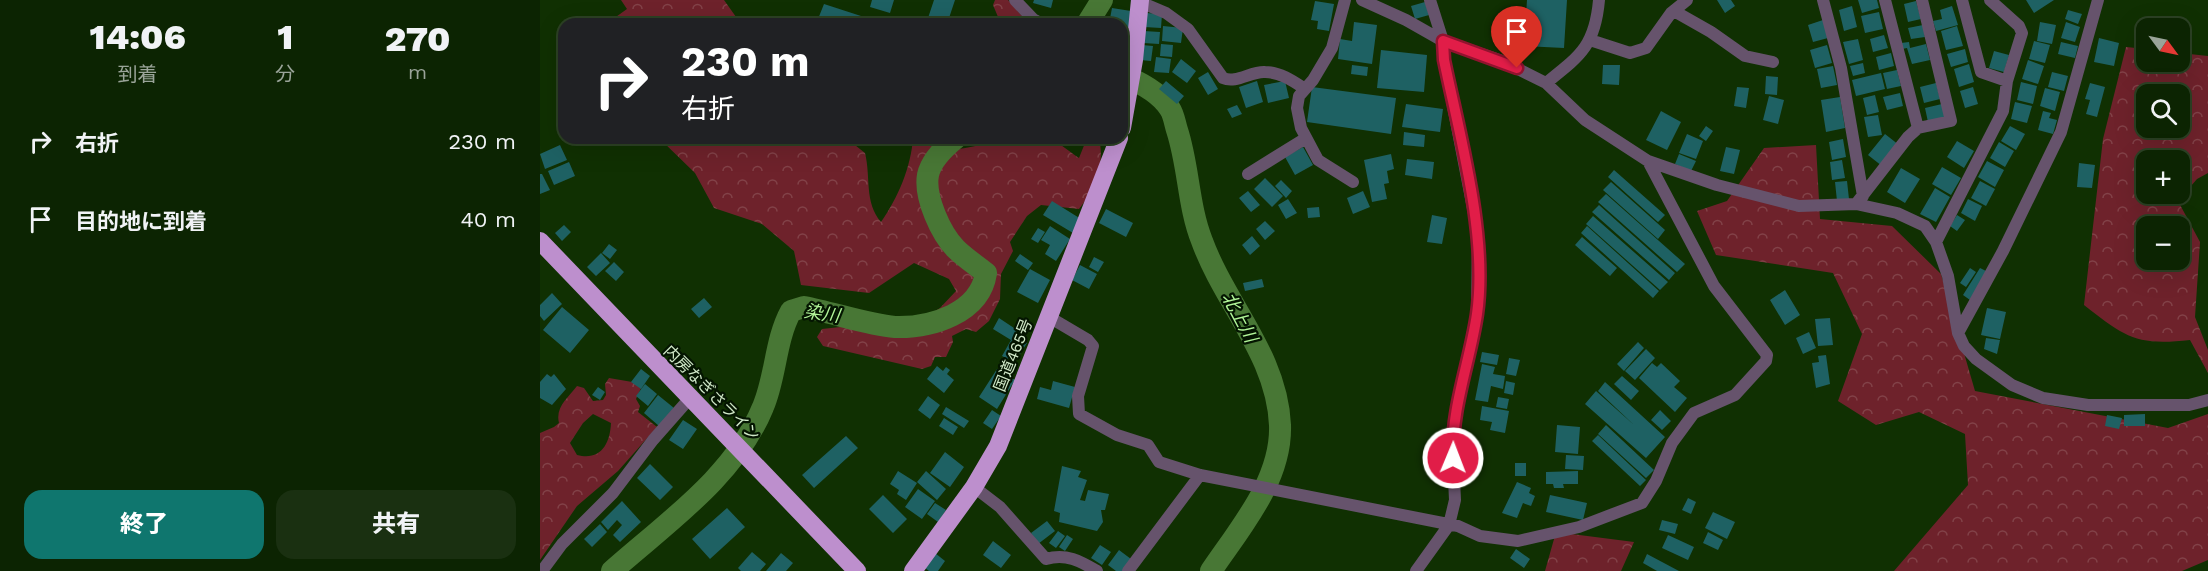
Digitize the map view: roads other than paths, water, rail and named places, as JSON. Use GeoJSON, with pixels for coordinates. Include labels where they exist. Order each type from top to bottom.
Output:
{"type":"FeatureCollection","features":[{"type":"Feature","properties":{"kind":"highway"},"geometry":{"type":"LineString","coordinates":[[1128,102],[1130,62],[1140,1]]}},
{"type":"Feature","properties":{"kind":"highway","name":"国道465号"},"geometry":{"type":"LineString","coordinates":[[912,571],[974,488],[998,446],[1117,144]]}},
{"type":"Feature","properties":{"kind":"highway","name":"内房なぎさライン"},"geometry":{"type":"LineString","coordinates":[[540,241],[858,571]]}},
{"type":"Feature","properties":{"kind":"street"},"geometry":{"type":"LineString","coordinates":[[1345,0],[1332,48],[1299,96],[1297,108],[1301,128],[1318,160],[1353,182]]}},
{"type":"Feature","properties":{"kind":"street"},"geometry":{"type":"LineString","coordinates":[[1362,0],[1406,20],[1443,41],[1502,61],[1546,83],[1585,120],[1648,161],[1717,185],[1799,206],[1859,200],[1897,213],[1925,226],[1936,242],[1948,276],[1958,333],[1964,346],[1993,372],[2012,385],[2043,398],[2088,405],[2189,405],[2208,400]]}},
{"type":"Feature","properties":{"kind":"street"},"geometry":{"type":"LineString","coordinates":[[1416,571],[1449,525],[1455,500],[1452,436],[1477,312],[1478,234],[1444,60],[1443,41],[1430,0]]}},
{"type":"Feature","properties":{"kind":"street"},"geometry":{"type":"LineString","coordinates":[[1546,83],[1580,56],[1590,40],[1598,17],[1599,0]]}},
{"type":"Feature","properties":{"kind":"street"},"geometry":{"type":"LineString","coordinates":[[1590,40],[1630,53],[1647,48],[1674,11],[1687,0]]}},
{"type":"Feature","properties":{"kind":"street"},"geometry":{"type":"LineString","coordinates":[[1823,0],[1841,69],[1859,200]]}},
{"type":"Feature","properties":{"kind":"street"},"geometry":{"type":"LineString","coordinates":[[1885,0],[1918,128]]}},
{"type":"Feature","properties":{"kind":"street"},"geometry":{"type":"LineString","coordinates":[[1859,200],[1908,137],[1918,128],[1951,122],[1922,0]]}},
{"type":"Feature","properties":{"kind":"street"},"geometry":{"type":"LineString","coordinates":[[1962,0],[1980,72],[2007,81]]}},
{"type":"Feature","properties":{"kind":"street"},"geometry":{"type":"LineString","coordinates":[[1936,242],[2003,111],[2007,81],[2022,33],[2019,26],[1990,0]]}},
{"type":"Feature","properties":{"kind":"street"},"geometry":{"type":"LineString","coordinates":[[1958,333],[2003,251],[2061,132],[2098,0]]}},
{"type":"Feature","properties":{"kind":"street"},"geometry":{"type":"LineString","coordinates":[[1140,1],[1166,13],[1188,29],[1223,78],[1229,81],[1263,71],[1277,74],[1305,89]]}},
{"type":"Feature","properties":{"kind":"street"},"geometry":{"type":"LineString","coordinates":[[1020,3],[1036,18]]}},
{"type":"Feature","properties":{"kind":"street"},"geometry":{"type":"LineString","coordinates":[[1674,11],[1711,32],[1745,56],[1773,62]]}},
{"type":"Feature","properties":{"kind":"street"},"geometry":{"type":"LineString","coordinates":[[1248,174],[1306,138]]}},
{"type":"Feature","properties":{"kind":"street"},"geometry":{"type":"LineString","coordinates":[[1049,317],[1088,340],[1093,346],[1078,396],[1079,414],[1117,435],[1148,445],[1159,462],[1200,475],[1449,525],[1480,536],[1518,542],[1579,527],[1642,503],[1656,481],[1672,442],[1694,413],[1735,395],[1767,361],[1767,355],[1714,286],[1648,161]]}},
{"type":"Feature","properties":{"kind":"street"},"geometry":{"type":"LineString","coordinates":[[542,571],[562,544],[613,493],[653,440],[690,398]]}},
{"type":"Feature","properties":{"kind":"street"},"geometry":{"type":"LineString","coordinates":[[1128,571],[1200,475]]}},
{"type":"Feature","properties":{"kind":"street"},"geometry":{"type":"LineString","coordinates":[[974,488],[1000,507],[1046,559],[1058,555],[1078,560],[1097,571]]}},
{"type":"Feature","properties":{"kind":"waterway","name":"染川"},"geometry":{"type":"LineString","coordinates":[[1091,18],[1102,0]]}},
{"type":"Feature","properties":{"kind":"waterway","name":"北上川"},"geometry":{"type":"LineString","coordinates":[[1128,78],[1155,93],[1171,111],[1181,144],[1197,228],[1223,286],[1260,353],[1277,400],[1280,425],[1279,445],[1267,484],[1246,520],[1211,571]]}},
{"type":"Feature","properties":{"kind":"waterway","name":"染川"},"geometry":{"type":"LineString","coordinates":[[612,571],[697,497],[717,477],[751,432],[771,383],[782,334],[791,311],[804,307],[874,324],[909,327],[924,325],[952,315],[974,298],[982,287],[986,273],[950,242],[935,215],[927,184],[932,164],[950,144]]}}]}
